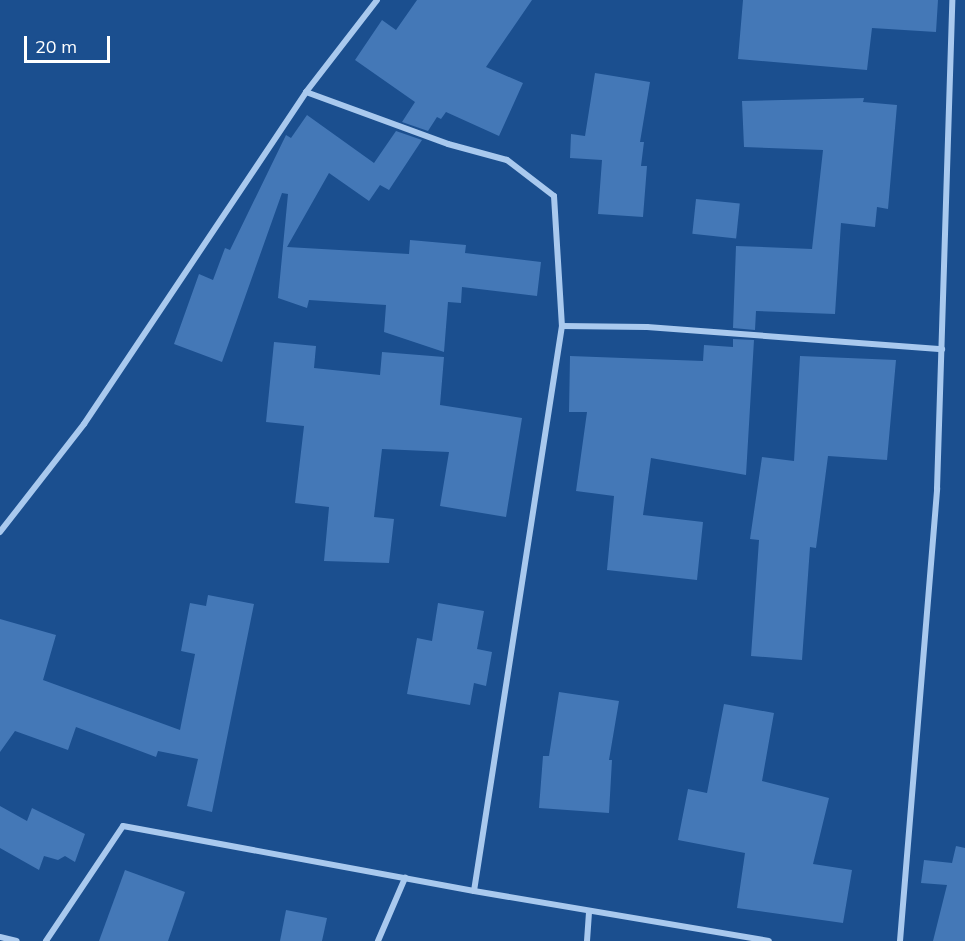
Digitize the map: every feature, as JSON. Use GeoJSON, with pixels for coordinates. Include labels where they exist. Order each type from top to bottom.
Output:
{"type":"FeatureCollection","features":[{"type":"Feature","properties":{"kind":"street"},"geometry":{"type":"LineString","coordinates":[[0,532],[84,424],[306,92],[377,0]]}},
{"type":"Feature","properties":{"kind":"street"},"geometry":{"type":"LineString","coordinates":[[900,941],[937,489],[952,0]]}},
{"type":"Feature","properties":{"kind":"street"},"geometry":{"type":"LineString","coordinates":[[306,92],[448,144],[507,160],[554,196],[562,326],[474,891]]}},
{"type":"Feature","properties":{"kind":"street"},"geometry":{"type":"LineString","coordinates":[[562,326],[647,327],[942,349]]}},
{"type":"Feature","properties":{"kind":"street"},"geometry":{"type":"LineString","coordinates":[[46,941],[123,826],[474,891],[769,941]]}},
{"type":"Feature","properties":{"kind":"street"},"geometry":{"type":"LineString","coordinates":[[378,941],[405,878]]}},
{"type":"Feature","properties":{"kind":"street"},"geometry":{"type":"LineString","coordinates":[[587,941],[589,911]]}},
{"type":"Feature","properties":{"kind":"street"},"geometry":{"type":"LineString","coordinates":[[0,937],[17,941]]}},
{"type":"Feature","properties":{"kind":"building"},"geometry":{"type":"Polygon","coordinates":[[[417,0],[532,0],[486,67],[523,83],[499,136],[446,112],[441,119],[437,117],[428,131],[402,122],[415,102],[355,60],[382,20],[396,30],[417,0]]]}},
{"type":"Feature","properties":{"kind":"building"},"geometry":{"type":"Polygon","coordinates":[[[743,0],[938,0],[936,32],[872,28],[867,70],[738,59],[743,0]]]}},
{"type":"Feature","properties":{"kind":"building"},"geometry":{"type":"Polygon","coordinates":[[[595,73],[650,82],[640,142],[644,142],[641,166],[647,166],[643,217],[598,214],[602,160],[570,158],[571,134],[585,136],[595,73]]]}},
{"type":"Feature","properties":{"kind":"building"},"geometry":{"type":"Polygon","coordinates":[[[864,98],[863,102],[897,105],[888,209],[877,207],[875,227],[841,223],[835,314],[756,311],[755,330],[733,328],[736,246],[812,249],[823,150],[744,147],[742,101],[864,98]]]}},
{"type":"Feature","properties":{"kind":"building"},"geometry":{"type":"Polygon","coordinates":[[[307,115],[374,163],[396,131],[422,140],[389,190],[380,185],[369,201],[329,173],[287,247],[409,254],[410,240],[466,245],[465,253],[541,262],[537,296],[462,287],[461,303],[448,302],[444,352],[384,332],[386,305],[309,300],[307,308],[278,298],[288,194],[282,193],[222,362],[174,344],[199,274],[213,280],[225,248],[230,250],[286,135],[291,138],[307,115]]]}},
{"type":"Feature","properties":{"kind":"building"},"geometry":{"type":"Polygon","coordinates":[[[696,199],[740,204],[736,238],[692,234],[696,199]]]}},
{"type":"Feature","properties":{"kind":"building"},"geometry":{"type":"Polygon","coordinates":[[[733,339],[754,340],[746,475],[651,458],[643,515],[703,522],[697,580],[607,570],[614,496],[576,491],[587,412],[569,412],[570,356],[703,361],[704,345],[733,347],[733,339]]]}},
{"type":"Feature","properties":{"kind":"building"},"geometry":{"type":"Polygon","coordinates":[[[274,342],[316,346],[314,368],[380,375],[382,352],[444,357],[440,405],[522,418],[506,517],[440,506],[449,452],[382,449],[374,517],[394,519],[389,563],[324,561],[329,507],[295,503],[304,426],[266,422],[274,342]]]}},
{"type":"Feature","properties":{"kind":"building"},"geometry":{"type":"Polygon","coordinates":[[[800,356],[896,360],[887,460],[828,456],[816,548],[810,547],[802,660],[751,656],[759,540],[750,539],[762,457],[794,461],[800,356]]]}},
{"type":"Feature","properties":{"kind":"building"},"geometry":{"type":"Polygon","coordinates":[[[208,595],[254,604],[212,812],[187,806],[198,759],[158,751],[156,757],[76,727],[68,750],[15,731],[0,752],[0,619],[56,635],[43,680],[180,730],[195,654],[181,651],[190,603],[206,606],[208,595]]]}},
{"type":"Feature","properties":{"kind":"building"},"geometry":{"type":"Polygon","coordinates":[[[438,603],[484,611],[477,649],[492,652],[486,686],[474,683],[470,705],[407,694],[417,638],[432,641],[438,603]]]}},
{"type":"Feature","properties":{"kind":"building"},"geometry":{"type":"Polygon","coordinates":[[[559,692],[619,701],[609,760],[612,760],[609,813],[539,808],[543,756],[549,756],[559,692]]]}},
{"type":"Feature","properties":{"kind":"building"},"geometry":{"type":"Polygon","coordinates":[[[724,704],[774,713],[762,781],[829,798],[813,864],[852,870],[843,923],[737,908],[745,853],[678,840],[688,789],[707,793],[724,704]]]}},
{"type":"Feature","properties":{"kind":"building"},"geometry":{"type":"Polygon","coordinates":[[[0,806],[27,821],[32,808],[85,834],[75,862],[65,856],[58,860],[44,856],[39,870],[0,848],[0,806]]]}},
{"type":"Feature","properties":{"kind":"building"},"geometry":{"type":"Polygon","coordinates":[[[956,846],[965,848],[965,941],[933,941],[947,885],[921,883],[924,860],[952,863],[956,846]]]}},
{"type":"Feature","properties":{"kind":"building"},"geometry":{"type":"Polygon","coordinates":[[[125,870],[185,892],[168,941],[99,941],[125,870]]]}},
{"type":"Feature","properties":{"kind":"building"},"geometry":{"type":"Polygon","coordinates":[[[286,910],[327,918],[322,941],[280,941],[286,910]]]}}]}
